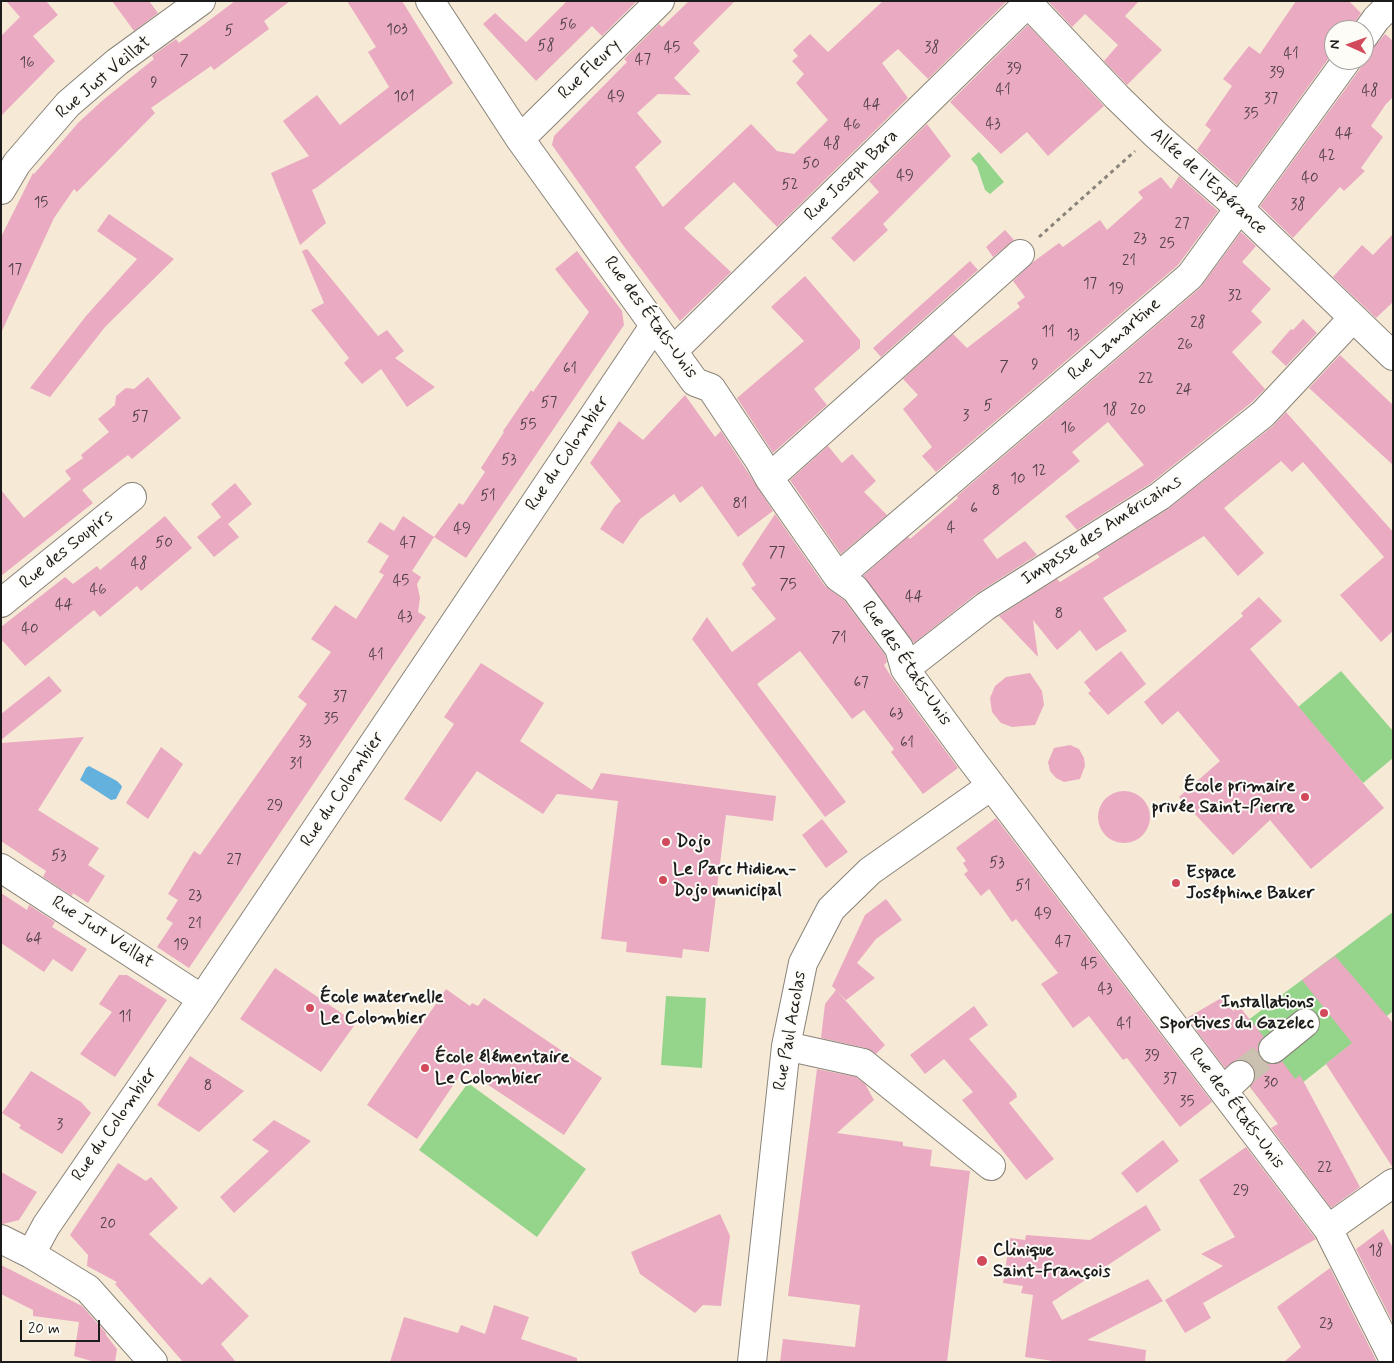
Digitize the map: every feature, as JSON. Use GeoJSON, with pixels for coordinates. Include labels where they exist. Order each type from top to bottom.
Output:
{"type":"FeatureCollection","features":[{"type":"Feature","properties":{"kind":"street","name":"Rue Just Veillat"},"geometry":{"type":"LineString","coordinates":[[1,190],[17,162],[68,104],[118,62],[201,1]]}},
{"type":"Feature","properties":{"kind":"street","name":"Rue des États-Unis"},"geometry":{"type":"LineString","coordinates":[[430,1],[520,139],[654,326],[674,350],[695,382],[711,388],[769,478],[838,578],[855,589],[899,648],[905,669],[992,787],[1232,1083],[1328,1230],[1393,1358]]}},
{"type":"Feature","properties":{"kind":"street","name":"Rue Fleury"},"geometry":{"type":"LineString","coordinates":[[520,139],[660,1]]}},
{"type":"Feature","properties":{"kind":"street","name":"Allée de l'Espérance"},"geometry":{"type":"LineString","coordinates":[[1029,2],[1117,97],[1155,134],[1240,209],[1393,356]]}},
{"type":"Feature","properties":{"kind":"street","name":"Rue Joseph Bara"},"geometry":{"type":"LineString","coordinates":[[674,350],[1029,2]]}},
{"type":"Feature","properties":{"kind":"street"},"geometry":{"type":"LineString","coordinates":[[1374,22],[1393,2]]}},
{"type":"Feature","properties":{"kind":"street","name":"Rue Lamartine"},"geometry":{"type":"LineString","coordinates":[[838,578],[1190,276],[1340,70]]}},
{"type":"Feature","properties":{"kind":"street"},"geometry":{"type":"LineString","coordinates":[[769,478],[1020,254]]}},
{"type":"Feature","properties":{"kind":"street","name":"Impasse des Américains"},"geometry":{"type":"LineString","coordinates":[[905,669],[986,606],[1160,496],[1263,414],[1353,318]]}},
{"type":"Feature","properties":{"kind":"street","name":"Rue du Colombier"},"geometry":{"type":"LineString","coordinates":[[31,1254],[46,1226],[202,999],[654,326]]}},
{"type":"Feature","properties":{"kind":"street","name":"Rue des Soupirs"},"geometry":{"type":"LineString","coordinates":[[1,604],[132,497]]}},
{"type":"Feature","properties":{"kind":"street","name":"Rue Paul Accolas"},"geometry":{"type":"LineString","coordinates":[[752,1362],[786,1046],[802,963],[831,908],[870,871],[992,787]]}},
{"type":"Feature","properties":{"kind":"street","name":"Rue Just Veillat"},"geometry":{"type":"LineString","coordinates":[[1,868],[202,999]]}},
{"type":"Feature","properties":{"kind":"street"},"geometry":{"type":"LineString","coordinates":[[1273,1049],[1305,1023]]}},
{"type":"Feature","properties":{"kind":"street"},"geometry":{"type":"LineString","coordinates":[[786,1046],[863,1063],[991,1166]]}},
{"type":"Feature","properties":{"kind":"street"},"geometry":{"type":"LineString","coordinates":[[1328,1230],[1393,1184]]}},
{"type":"Feature","properties":{"kind":"street"},"geometry":{"type":"LineString","coordinates":[[1,1239],[31,1254],[88,1288],[152,1362]]}},
{"type":"Feature","properties":{"kind":"path"},"geometry":{"type":"LineString","coordinates":[[1020,254],[1155,134]]}},
{"type":"Feature","properties":{"kind":"green space"},"geometry":{"type":"Polygon","coordinates":[[[979,152],[1004,182],[990,194],[985,190],[977,166],[971,159],[979,152]]]}},
{"type":"Feature","properties":{"kind":"green space"},"geometry":{"type":"Polygon","coordinates":[[[1341,671],[1393,731],[1393,758],[1363,783],[1298,707],[1341,671]]]}},
{"type":"Feature","properties":{"kind":"green space","name":"Installations Sportives du Gazelec"},"geometry":{"type":"Polygon","coordinates":[[[1393,912],[1393,1011],[1268,1110],[1216,1044],[1393,912]]]}},
{"type":"Feature","properties":{"kind":"green space"},"geometry":{"type":"Polygon","coordinates":[[[666,996],[706,998],[702,1068],[661,1065],[666,996]]]}},
{"type":"Feature","properties":{"kind":"green space"},"geometry":{"type":"Polygon","coordinates":[[[468,1083],[586,1169],[537,1237],[419,1150],[468,1083]]]}},
{"type":"Feature","properties":{"kind":"water"},"geometry":{"type":"Polygon","coordinates":[[[89,766],[121,785],[122,787],[116,799],[111,800],[80,780],[89,766]]]}},
{"type":"Feature","properties":{"kind":"building"},"geometry":{"type":"Polygon","coordinates":[[[6,1],[46,1],[58,15],[33,36],[55,61],[1,116],[1,36],[20,17],[6,1]]]}},
{"type":"Feature","properties":{"kind":"building"},"geometry":{"type":"Polygon","coordinates":[[[112,1],[149,1],[158,13],[134,31],[112,1]]]}},
{"type":"Feature","properties":{"kind":"building"},"geometry":{"type":"Polygon","coordinates":[[[235,1],[290,1],[264,21],[269,29],[214,70],[211,66],[151,108],[155,113],[77,192],[74,189],[54,218],[1,333],[1,237],[33,173],[78,123],[154,59],[152,56],[176,39],[179,43],[235,1]]]}},
{"type":"Feature","properties":{"kind":"building"},"geometry":{"type":"Polygon","coordinates":[[[347,1],[402,1],[453,83],[312,190],[326,223],[300,245],[271,173],[309,156],[283,121],[317,95],[340,125],[389,87],[368,52],[376,47],[347,1]]]}},
{"type":"Feature","properties":{"kind":"building"},"geometry":{"type":"Polygon","coordinates":[[[567,1],[637,1],[602,36],[592,26],[536,81],[483,24],[495,13],[526,42],[567,1]]]}},
{"type":"Feature","properties":{"kind":"building"},"geometry":{"type":"Polygon","coordinates":[[[689,1],[735,1],[693,43],[700,51],[674,78],[691,95],[658,94],[637,113],[662,142],[635,167],[663,207],[751,124],[777,151],[794,154],[828,120],[796,83],[804,74],[792,61],[798,56],[793,50],[810,34],[828,52],[883,1],[1007,1],[928,79],[898,49],[882,63],[908,98],[777,227],[734,182],[684,228],[731,272],[680,321],[552,145],[554,136],[627,62],[624,59],[659,24],[662,27],[689,1]]]}},
{"type":"Feature","properties":{"kind":"building"},"geometry":{"type":"Polygon","coordinates":[[[1048,1],[1139,1],[1125,16],[1162,50],[1127,85],[1104,61],[1118,45],[1085,14],[1072,27],[1048,1]]]}},
{"type":"Feature","properties":{"kind":"building"},"geometry":{"type":"Polygon","coordinates":[[[1296,1],[1349,1],[1361,13],[1356,20],[1324,20],[1324,65],[1237,185],[1197,150],[1211,130],[1205,125],[1232,86],[1223,79],[1249,46],[1260,54],[1296,1]]]}},
{"type":"Feature","properties":{"kind":"building"},"geometry":{"type":"Polygon","coordinates":[[[1028,25],[1104,106],[1048,156],[1027,132],[1001,154],[950,102],[1028,25]]]}},
{"type":"Feature","properties":{"kind":"building"},"geometry":{"type":"Polygon","coordinates":[[[1385,34],[1393,41],[1393,97],[1371,126],[1383,137],[1361,168],[1365,171],[1344,191],[1340,187],[1293,238],[1260,206],[1359,70],[1374,70],[1374,47],[1385,34]]]}},
{"type":"Feature","properties":{"kind":"building"},"geometry":{"type":"Polygon","coordinates":[[[927,124],[951,156],[883,224],[888,230],[854,262],[831,238],[879,192],[869,181],[927,124]]]}},
{"type":"Feature","properties":{"kind":"building"},"geometry":{"type":"Polygon","coordinates":[[[1179,176],[1218,211],[1178,265],[936,472],[922,456],[932,447],[903,409],[918,395],[903,379],[953,334],[967,348],[1020,307],[1017,303],[1025,297],[1013,281],[1033,262],[1059,243],[1063,247],[1100,220],[1107,230],[1143,198],[1138,192],[1161,177],[1171,189],[1179,176]]]}},
{"type":"Feature","properties":{"kind":"building"},"geometry":{"type":"Polygon","coordinates":[[[109,214],[174,259],[105,327],[50,397],[30,388],[86,316],[137,259],[97,231],[109,214]]]}},
{"type":"Feature","properties":{"kind":"building"},"geometry":{"type":"Polygon","coordinates":[[[1005,230],[1014,240],[993,257],[986,247],[1005,230]]]}},
{"type":"Feature","properties":{"kind":"building"},"geometry":{"type":"Polygon","coordinates":[[[1241,232],[1256,246],[1242,262],[1271,289],[1251,311],[1262,322],[1232,352],[1265,389],[1252,402],[1151,483],[1077,530],[1065,516],[1144,465],[1108,422],[1072,452],[1080,461],[983,540],[997,559],[1025,541],[1037,555],[976,594],[914,643],[863,576],[908,537],[910,539],[958,498],[957,496],[1200,288],[1241,232]]]}},
{"type":"Feature","properties":{"kind":"building"},"geometry":{"type":"Polygon","coordinates":[[[1393,234],[1393,302],[1376,318],[1333,277],[1362,245],[1373,255],[1393,234]]]}},
{"type":"Feature","properties":{"kind":"building"},"geometry":{"type":"Polygon","coordinates":[[[307,249],[378,336],[387,330],[404,351],[395,358],[435,387],[407,407],[381,369],[362,384],[344,363],[349,358],[311,310],[324,303],[302,251],[307,249]]]}},
{"type":"Feature","properties":{"kind":"building"},"geometry":{"type":"Polygon","coordinates":[[[577,251],[622,311],[624,325],[466,558],[434,537],[459,503],[463,505],[485,472],[481,468],[503,431],[589,312],[555,269],[577,251]]]}},
{"type":"Feature","properties":{"kind":"building"},"geometry":{"type":"Polygon","coordinates":[[[970,261],[978,270],[881,357],[873,348],[970,261]]]}},
{"type":"Feature","properties":{"kind":"building"},"geometry":{"type":"Polygon","coordinates":[[[805,276],[860,340],[860,348],[814,389],[827,405],[773,453],[737,398],[804,341],[771,307],[805,276]]]}},
{"type":"Feature","properties":{"kind":"building"},"geometry":{"type":"Polygon","coordinates":[[[1303,319],[1317,333],[1286,366],[1271,352],[1291,329],[1293,330],[1303,319]]]}},
{"type":"Feature","properties":{"kind":"building"},"geometry":{"type":"Polygon","coordinates":[[[1340,355],[1393,405],[1393,465],[1309,388],[1340,355]]]}},
{"type":"Feature","properties":{"kind":"building"},"geometry":{"type":"Polygon","coordinates":[[[148,377],[181,418],[132,459],[128,455],[82,490],[93,503],[1,576],[1,490],[24,518],[71,479],[65,471],[83,458],[81,455],[109,432],[98,419],[115,405],[116,396],[126,388],[134,389],[148,377]]]}},
{"type":"Feature","properties":{"kind":"building"},"geometry":{"type":"Polygon","coordinates":[[[685,395],[715,437],[721,431],[773,511],[738,537],[702,486],[680,503],[674,494],[640,519],[623,544],[600,529],[615,506],[621,501],[590,463],[619,421],[643,440],[685,395]]]}},
{"type":"Feature","properties":{"kind":"building"},"geometry":{"type":"Polygon","coordinates":[[[1286,412],[1393,532],[1393,631],[1381,642],[1340,595],[1384,557],[1303,462],[1292,472],[1281,461],[1224,508],[1264,553],[1238,576],[1204,536],[1103,598],[1127,631],[1096,651],[1080,630],[1057,650],[1033,620],[1038,657],[999,616],[1057,579],[1060,582],[1100,557],[1097,554],[1168,509],[1273,426],[1286,412]]]}},
{"type":"Feature","properties":{"kind":"building"},"geometry":{"type":"Polygon","coordinates":[[[828,446],[842,463],[852,454],[876,481],[864,492],[887,515],[841,554],[790,480],[828,446]]]}},
{"type":"Feature","properties":{"kind":"building"},"geometry":{"type":"Polygon","coordinates":[[[235,483],[252,504],[228,524],[239,537],[214,557],[197,537],[221,517],[211,504],[235,483]]]}},
{"type":"Feature","properties":{"kind":"building"},"geometry":{"type":"Polygon","coordinates":[[[775,514],[825,586],[844,600],[885,655],[887,662],[884,665],[892,678],[958,768],[923,794],[891,752],[894,749],[864,710],[852,719],[800,651],[757,684],[846,802],[825,817],[692,639],[707,617],[732,652],[776,619],[751,588],[756,585],[742,564],[775,514]]]}},
{"type":"Feature","properties":{"kind":"building"},"geometry":{"type":"Polygon","coordinates":[[[165,516],[192,548],[141,591],[137,586],[100,617],[94,610],[25,666],[1,639],[1,627],[65,577],[73,584],[97,566],[100,570],[165,516]]]}},
{"type":"Feature","properties":{"kind":"building"},"geometry":{"type":"Polygon","coordinates":[[[403,516],[434,537],[412,571],[421,577],[417,584],[420,598],[418,612],[426,617],[189,968],[157,947],[173,923],[166,919],[178,900],[168,894],[194,851],[200,855],[307,704],[298,697],[331,652],[311,639],[335,605],[356,619],[384,575],[379,572],[389,556],[367,542],[380,522],[394,531],[403,516]]]}},
{"type":"Feature","properties":{"kind":"building"},"geometry":{"type":"Polygon","coordinates":[[[1259,597],[1282,621],[1250,649],[1384,808],[1311,869],[1270,820],[1233,855],[1179,797],[1220,761],[1178,711],[1162,725],[1144,702],[1243,616],[1241,613],[1259,597]]]}},
{"type":"Feature","properties":{"kind":"building"},"geometry":{"type":"Polygon","coordinates":[[[1121,651],[1146,684],[1108,715],[1088,693],[1091,691],[1084,682],[1121,651]]]}},
{"type":"Feature","properties":{"kind":"building","name":"Le Parc Hidien- Dojo municipal"},"geometry":{"type":"Polygon","coordinates":[[[481,663],[544,703],[520,741],[592,790],[601,773],[776,796],[773,821],[726,815],[709,952],[683,949],[682,958],[626,952],[627,942],[601,939],[618,801],[557,794],[543,814],[477,771],[441,822],[404,799],[454,724],[444,717],[481,663]]]}},
{"type":"Feature","properties":{"kind":"building"},"geometry":{"type":"Polygon","coordinates":[[[1030,673],[1042,691],[1044,705],[1035,725],[1012,727],[1001,723],[992,712],[990,698],[995,686],[1006,677],[1030,673]]]}},
{"type":"Feature","properties":{"kind":"building"},"geometry":{"type":"Polygon","coordinates":[[[49,676],[62,691],[1,740],[1,714],[49,676]]]}},
{"type":"Feature","properties":{"kind":"building"},"geometry":{"type":"Polygon","coordinates":[[[84,737],[38,810],[99,848],[88,865],[105,876],[88,903],[73,893],[72,896],[43,877],[46,871],[1,841],[1,743],[84,737]]]}},
{"type":"Feature","properties":{"kind":"building"},"geometry":{"type":"Polygon","coordinates":[[[1070,745],[1079,749],[1084,758],[1085,766],[1080,779],[1064,782],[1056,778],[1050,771],[1048,762],[1054,748],[1070,745]]]}},
{"type":"Feature","properties":{"kind":"building"},"geometry":{"type":"Polygon","coordinates":[[[161,747],[183,764],[148,819],[126,803],[161,747]]]}},
{"type":"Feature","properties":{"kind":"building"},"geometry":{"type":"Polygon","coordinates":[[[1119,791],[1129,791],[1143,798],[1150,812],[1150,822],[1143,836],[1129,843],[1119,843],[1109,839],[1102,832],[1098,822],[1098,812],[1102,802],[1109,795],[1119,791]]]}},
{"type":"Feature","properties":{"kind":"building"},"geometry":{"type":"Polygon","coordinates":[[[996,818],[1212,1102],[1180,1127],[1127,1058],[1123,1060],[1089,1016],[1073,1028],[1041,984],[1058,973],[1016,919],[1012,922],[989,889],[981,896],[964,874],[968,871],[963,863],[966,861],[956,848],[996,818]]]}},
{"type":"Feature","properties":{"kind":"building"},"geometry":{"type":"Polygon","coordinates":[[[822,819],[848,852],[826,868],[802,835],[822,819]]]}},
{"type":"Feature","properties":{"kind":"building"},"geometry":{"type":"Polygon","coordinates":[[[1,893],[27,910],[29,905],[55,922],[52,927],[87,949],[72,972],[53,959],[44,972],[1,943],[1,893]]]}},
{"type":"Feature","properties":{"kind":"building"},"geometry":{"type":"Polygon","coordinates":[[[886,899],[902,920],[876,939],[857,963],[875,978],[846,1000],[837,991],[885,1045],[876,1054],[866,1048],[821,1038],[825,1004],[836,990],[832,986],[865,915],[886,899]]]}},
{"type":"Feature","properties":{"kind":"building"},"geometry":{"type":"Polygon","coordinates":[[[1335,956],[1393,1023],[1393,1168],[1326,1064],[1352,1043],[1302,980],[1335,956]]]}},
{"type":"Feature","properties":{"kind":"building"},"geometry":{"type":"Polygon","coordinates":[[[275,968],[356,1023],[321,1072],[240,1019],[275,968]]]}},
{"type":"Feature","properties":{"kind":"building"},"geometry":{"type":"Polygon","coordinates":[[[119,975],[127,975],[167,1000],[115,1077],[80,1054],[112,1012],[99,1004],[119,975]]]}},
{"type":"Feature","properties":{"kind":"building"},"geometry":{"type":"Polygon","coordinates":[[[446,989],[470,1006],[472,1003],[478,1006],[484,998],[602,1078],[564,1135],[464,1069],[417,1139],[367,1105],[446,989]]]}},
{"type":"Feature","properties":{"kind":"building"},"geometry":{"type":"Polygon","coordinates":[[[1223,997],[1233,1011],[1239,1006],[1264,1037],[1258,1044],[1258,1052],[1261,1059],[1268,1064],[1276,1064],[1282,1061],[1295,1079],[1300,1075],[1360,1187],[1331,1208],[1271,1128],[1278,1124],[1250,1087],[1255,1079],[1252,1065],[1245,1060],[1237,1060],[1225,1068],[1187,1018],[1223,997]]]}},
{"type":"Feature","properties":{"kind":"building"},"geometry":{"type":"Polygon","coordinates":[[[974,1006],[988,1025],[969,1039],[1016,1093],[1017,1097],[1009,1103],[1054,1159],[1026,1180],[962,1100],[973,1092],[944,1059],[925,1074],[910,1055],[974,1006]]]}},
{"type":"Feature","properties":{"kind":"building"},"geometry":{"type":"Polygon","coordinates":[[[190,1056],[244,1091],[199,1132],[157,1105],[190,1056]]]}},
{"type":"Feature","properties":{"kind":"building"},"geometry":{"type":"Polygon","coordinates":[[[817,1069],[856,1077],[865,1084],[874,1100],[837,1133],[903,1142],[903,1146],[932,1150],[930,1166],[970,1171],[947,1362],[780,1362],[783,1339],[855,1347],[860,1305],[788,1296],[817,1069]]]}},
{"type":"Feature","properties":{"kind":"building"},"geometry":{"type":"Polygon","coordinates":[[[31,1071],[81,1102],[91,1113],[62,1154],[19,1128],[21,1125],[2,1113],[31,1071]]]}},
{"type":"Feature","properties":{"kind":"building"},"geometry":{"type":"Polygon","coordinates":[[[274,1120],[311,1141],[234,1213],[220,1197],[269,1151],[252,1140],[274,1120]]]}},
{"type":"Feature","properties":{"kind":"building"},"geometry":{"type":"Polygon","coordinates":[[[1163,1140],[1179,1161],[1137,1193],[1121,1173],[1163,1140]]]}},
{"type":"Feature","properties":{"kind":"building"},"geometry":{"type":"Polygon","coordinates":[[[1246,1147],[1316,1239],[1203,1303],[1211,1318],[1185,1333],[1165,1300],[1223,1266],[1201,1254],[1235,1237],[1199,1180],[1246,1147]]]}},
{"type":"Feature","properties":{"kind":"building"},"geometry":{"type":"Polygon","coordinates":[[[118,1163],[146,1181],[151,1177],[178,1208],[149,1234],[202,1285],[210,1277],[249,1316],[221,1344],[236,1362],[183,1362],[115,1284],[117,1282],[87,1266],[88,1255],[70,1235],[118,1163]]]}},
{"type":"Feature","properties":{"kind":"building"},"geometry":{"type":"Polygon","coordinates":[[[1,1172],[37,1192],[19,1220],[3,1224],[1,1224],[1,1172]]]}},
{"type":"Feature","properties":{"kind":"building"},"geometry":{"type":"Polygon","coordinates":[[[1146,1205],[1161,1230],[1052,1302],[1062,1320],[1148,1279],[1163,1301],[1087,1340],[1146,1350],[1145,1362],[1060,1362],[1025,1357],[1033,1295],[1021,1293],[1023,1286],[1003,1283],[1010,1238],[1025,1240],[1026,1235],[1090,1240],[1146,1205]]]}},
{"type":"Feature","properties":{"kind":"building"},"geometry":{"type":"Polygon","coordinates":[[[720,1214],[730,1236],[721,1306],[703,1305],[695,1313],[640,1274],[631,1252],[720,1214]]]}},
{"type":"Feature","properties":{"kind":"building"},"geometry":{"type":"Polygon","coordinates":[[[1383,1229],[1393,1248],[1393,1323],[1356,1249],[1383,1229]]]}},
{"type":"Feature","properties":{"kind":"building"},"geometry":{"type":"Polygon","coordinates":[[[1,1265],[82,1306],[106,1333],[117,1349],[115,1362],[95,1362],[74,1356],[79,1322],[33,1316],[33,1310],[1,1294],[1,1265]]]}},
{"type":"Feature","properties":{"kind":"building"},"geometry":{"type":"Polygon","coordinates":[[[1330,1268],[1377,1362],[1284,1362],[1301,1347],[1277,1307],[1330,1268]]]}},
{"type":"Feature","properties":{"kind":"building"},"geometry":{"type":"Polygon","coordinates":[[[494,1305],[529,1317],[521,1339],[577,1358],[577,1362],[390,1362],[404,1317],[458,1333],[461,1325],[485,1334],[494,1305]]]}},
{"type":"Feature","properties":{"kind":"tunnel"},"geometry":{"type":"LineString","coordinates":[[1240,1075],[1273,1049]]}},
{"type":"Feature","properties":{"kind":"place","name":"École primaire privée Saint-Pierre"},"geometry":{"type":"Point","coordinates":[1305,797]}},
{"type":"Feature","properties":{"kind":"place","name":"Dojo"},"geometry":{"type":"Point","coordinates":[666,842]}},
{"type":"Feature","properties":{"kind":"place","name":"Le Parc Hidien- Dojo municipal"},"geometry":{"type":"Point","coordinates":[663,880]}},
{"type":"Feature","properties":{"kind":"place","name":"Espace Joséphine Baker"},"geometry":{"type":"Point","coordinates":[1176,883]}},
{"type":"Feature","properties":{"kind":"place","name":"École maternelle Le Colombier"},"geometry":{"type":"Point","coordinates":[310,1008]}},
{"type":"Feature","properties":{"kind":"place","name":"Installations Sportives du Gazelec"},"geometry":{"type":"Point","coordinates":[1324,1013]}},
{"type":"Feature","properties":{"kind":"place","name":"École élémentaire Le Colombier"},"geometry":{"type":"Point","coordinates":[425,1068]}},
{"type":"Feature","properties":{"kind":"place","name":"Clinique Saint-François"},"geometry":{"type":"Point","coordinates":[982,1261]}}]}
